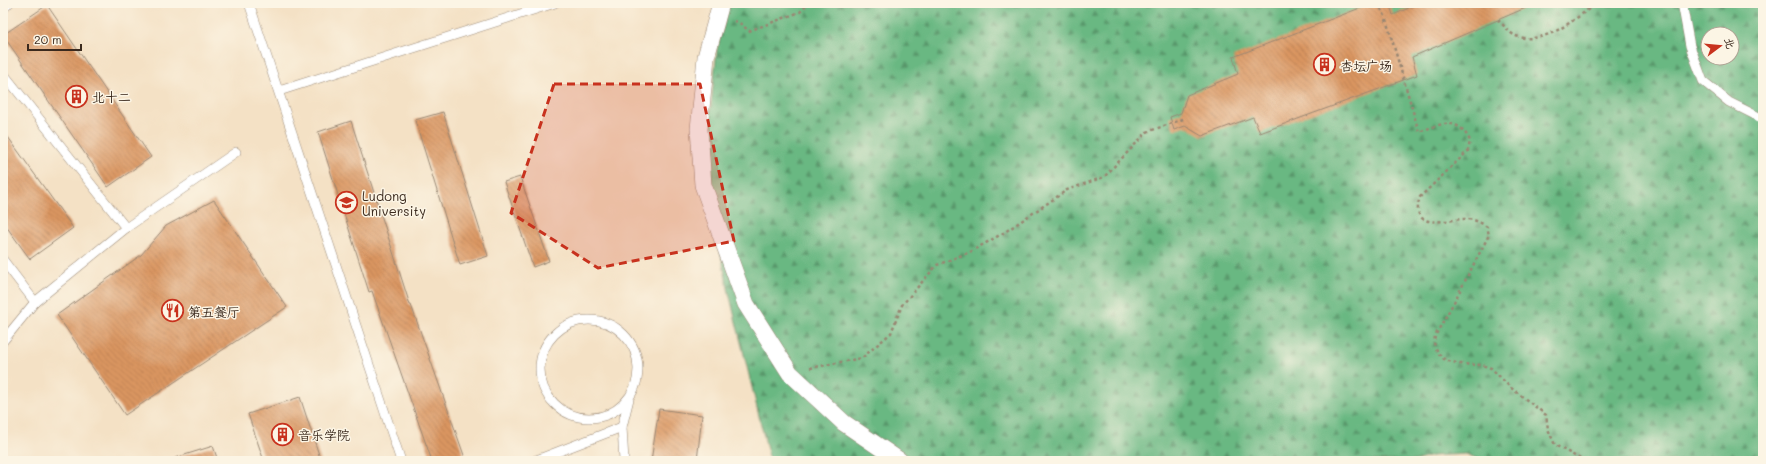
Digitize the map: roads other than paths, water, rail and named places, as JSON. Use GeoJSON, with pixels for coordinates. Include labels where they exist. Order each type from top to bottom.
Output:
{"type":"FeatureCollection","features":[{"type":"Feature","properties":{"kind":"street"},"geometry":{"type":"LineString","coordinates":[[720,9],[706,57],[699,129],[703,184],[746,304],[790,373],[844,422],[900,461]]}},
{"type":"Feature","properties":{"kind":"lane"},"geometry":{"type":"LineString","coordinates":[[3,8],[9,3]]}},
{"type":"Feature","properties":{"kind":"lane"},"geometry":{"type":"LineString","coordinates":[[249,3],[401,461]]}},
{"type":"Feature","properties":{"kind":"lane"},"geometry":{"type":"LineString","coordinates":[[279,90],[555,3]]}},
{"type":"Feature","properties":{"kind":"lane"},"geometry":{"type":"LineString","coordinates":[[1682,3],[1690,46],[1703,81],[1729,102],[1763,119]]}},
{"type":"Feature","properties":{"kind":"lane"},"geometry":{"type":"LineString","coordinates":[[3,73],[126,228]]}},
{"type":"Feature","properties":{"kind":"lane"},"geometry":{"type":"LineString","coordinates":[[3,340],[35,302],[126,228],[236,152]]}},
{"type":"Feature","properties":{"kind":"lane"},"geometry":{"type":"LineString","coordinates":[[3,260],[35,302]]}},
{"type":"Feature","properties":{"kind":"lane"},"geometry":{"type":"LineString","coordinates":[[624,461],[622,428],[629,398],[635,387],[638,376],[638,364],[630,342],[622,333],[612,326],[602,322],[590,320],[567,326],[558,332],[550,341],[544,351],[541,363],[541,374],[544,386],[549,396],[557,406],[577,417],[601,417],[611,413],[629,398]]}},
{"type":"Feature","properties":{"kind":"lane"},"geometry":{"type":"LineString","coordinates":[[534,461],[622,428]]}},
{"type":"Feature","properties":{"kind":"place","name":"杏坛广场"},"geometry":{"type":"Point","coordinates":[1325,65]}},
{"type":"Feature","properties":{"kind":"place","name":"北十二"},"geometry":{"type":"Point","coordinates":[77,96]}},
{"type":"Feature","properties":{"kind":"place","name":"Ludong University"},"geometry":{"type":"Point","coordinates":[346,202]}},
{"type":"Feature","properties":{"kind":"place","name":"第五餐厅"},"geometry":{"type":"Point","coordinates":[172,311]}},
{"type":"Feature","properties":{"kind":"place","name":"音乐学院"},"geometry":{"type":"Point","coordinates":[283,434]}}]}
